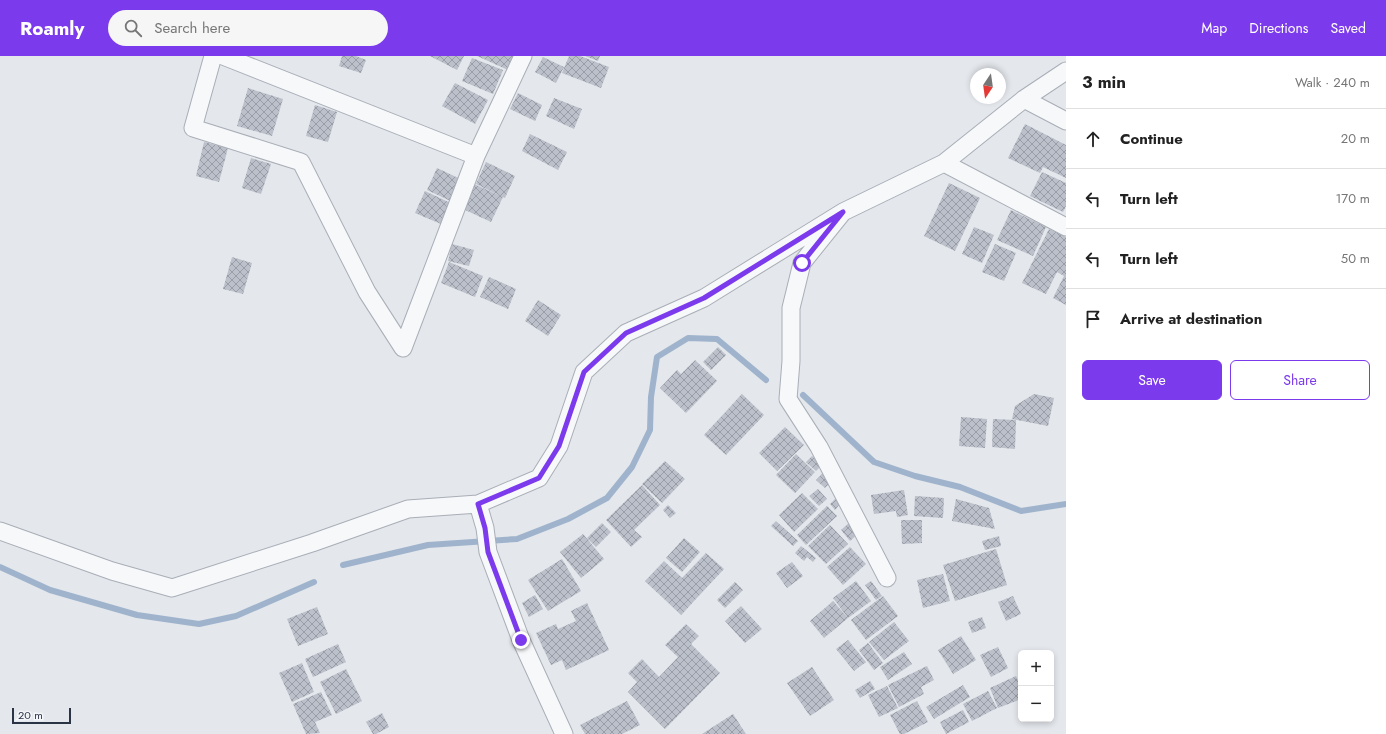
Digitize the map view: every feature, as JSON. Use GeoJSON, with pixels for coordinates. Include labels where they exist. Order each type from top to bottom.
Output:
{"type":"FeatureCollection","features":[{"type":"Feature","properties":{"kind":"street"},"geometry":{"type":"LineString","coordinates":[[213,56],[192,128],[301,162],[367,292],[403,348],[476,156],[523,56]]}},
{"type":"Feature","properties":{"kind":"street"},"geometry":{"type":"LineString","coordinates":[[223,56],[476,156]]}},
{"type":"Feature","properties":{"kind":"street"},"geometry":{"type":"LineString","coordinates":[[0,531],[112,571],[172,588],[312,543],[408,509],[478,504],[539,478],[559,446],[584,372],[626,333],[704,298],[843,212],[944,163],[1024,99],[1066,71]]}},
{"type":"Feature","properties":{"kind":"street"},"geometry":{"type":"LineString","coordinates":[[1024,99],[1066,121]]}},
{"type":"Feature","properties":{"kind":"street"},"geometry":{"type":"LineString","coordinates":[[944,163],[1066,227]]}},
{"type":"Feature","properties":{"kind":"street"},"geometry":{"type":"LineString","coordinates":[[843,212],[802,263],[791,308],[791,361],[788,399],[819,447],[886,578]]}},
{"type":"Feature","properties":{"kind":"street"},"geometry":{"type":"LineString","coordinates":[[478,504],[485,528],[488,552],[521,640],[564,734]]}},
{"type":"Feature","properties":{"kind":"building"},"geometry":{"type":"Polygon","coordinates":[[[342,56],[356,56],[366,60],[361,73],[339,66],[342,56]]]}},
{"type":"Feature","properties":{"kind":"building"},"geometry":{"type":"Polygon","coordinates":[[[430,56],[464,56],[457,70],[430,56]]]}},
{"type":"Feature","properties":{"kind":"building"},"geometry":{"type":"Polygon","coordinates":[[[477,56],[514,56],[508,70],[477,56]]]}},
{"type":"Feature","properties":{"kind":"building"},"geometry":{"type":"Polygon","coordinates":[[[569,56],[580,56],[609,67],[601,88],[562,73],[569,56]]]}},
{"type":"Feature","properties":{"kind":"building"},"geometry":{"type":"Polygon","coordinates":[[[585,56],[600,56],[598,61],[585,56]]]}},
{"type":"Feature","properties":{"kind":"building"},"geometry":{"type":"Polygon","coordinates":[[[543,57],[564,67],[556,83],[535,72],[543,57]]]}},
{"type":"Feature","properties":{"kind":"building"},"geometry":{"type":"Polygon","coordinates":[[[472,58],[503,70],[493,94],[462,81],[472,58]]]}},
{"type":"Feature","properties":{"kind":"building"},"geometry":{"type":"Polygon","coordinates":[[[455,83],[488,100],[475,124],[442,106],[455,83]]]}},
{"type":"Feature","properties":{"kind":"building"},"geometry":{"type":"Polygon","coordinates":[[[248,88],[283,99],[272,136],[237,126],[248,88]]]}},
{"type":"Feature","properties":{"kind":"building"},"geometry":{"type":"Polygon","coordinates":[[[518,93],[542,105],[535,121],[510,109],[518,93]]]}},
{"type":"Feature","properties":{"kind":"building"},"geometry":{"type":"Polygon","coordinates":[[[554,98],[582,109],[574,129],[546,116],[554,98]]]}},
{"type":"Feature","properties":{"kind":"building"},"geometry":{"type":"Polygon","coordinates":[[[315,105],[337,112],[328,142],[306,136],[315,105]]]}},
{"type":"Feature","properties":{"kind":"building"},"geometry":{"type":"Polygon","coordinates":[[[1025,124],[1066,145],[1066,178],[1043,167],[1040,173],[1008,158],[1025,124]]]}},
{"type":"Feature","properties":{"kind":"building"},"geometry":{"type":"Polygon","coordinates":[[[530,134],[567,152],[558,170],[522,151],[530,134]]]}},
{"type":"Feature","properties":{"kind":"building"},"geometry":{"type":"Polygon","coordinates":[[[204,142],[228,148],[219,182],[196,176],[204,142]]]}},
{"type":"Feature","properties":{"kind":"building"},"geometry":{"type":"Polygon","coordinates":[[[251,158],[271,164],[261,194],[242,188],[251,158]]]}},
{"type":"Feature","properties":{"kind":"building"},"geometry":{"type":"Polygon","coordinates":[[[486,162],[515,176],[505,198],[476,184],[486,162]]]}},
{"type":"Feature","properties":{"kind":"building"},"geometry":{"type":"Polygon","coordinates":[[[437,168],[469,183],[459,205],[427,190],[437,168]]]}},
{"type":"Feature","properties":{"kind":"building"},"geometry":{"type":"Polygon","coordinates":[[[1042,172],[1066,183],[1066,206],[1063,212],[1030,196],[1042,172]]]}},
{"type":"Feature","properties":{"kind":"building"},"geometry":{"type":"Polygon","coordinates":[[[949,183],[980,198],[955,251],[924,236],[949,183]]]}},
{"type":"Feature","properties":{"kind":"building"},"geometry":{"type":"Polygon","coordinates":[[[474,184],[503,197],[491,222],[463,209],[474,184]]]}},
{"type":"Feature","properties":{"kind":"building"},"geometry":{"type":"Polygon","coordinates":[[[425,191],[457,206],[448,227],[415,213],[425,191]]]}},
{"type":"Feature","properties":{"kind":"building"},"geometry":{"type":"Polygon","coordinates":[[[1011,210],[1046,227],[1033,256],[997,240],[1011,210]]]}},
{"type":"Feature","properties":{"kind":"building"},"geometry":{"type":"Polygon","coordinates":[[[974,227],[994,235],[982,263],[962,254],[974,227]]]}},
{"type":"Feature","properties":{"kind":"building"},"geometry":{"type":"Polygon","coordinates":[[[1049,229],[1066,237],[1066,305],[1053,298],[1064,276],[1057,272],[1046,294],[1022,283],[1049,229]]]}},
{"type":"Feature","properties":{"kind":"building"},"geometry":{"type":"Polygon","coordinates":[[[452,244],[474,250],[469,266],[448,261],[452,244]]]}},
{"type":"Feature","properties":{"kind":"building"},"geometry":{"type":"Polygon","coordinates":[[[995,244],[1016,253],[1004,281],[982,272],[995,244]]]}},
{"type":"Feature","properties":{"kind":"building"},"geometry":{"type":"Polygon","coordinates":[[[232,257],[252,263],[243,294],[223,289],[232,257]]]}},
{"type":"Feature","properties":{"kind":"building"},"geometry":{"type":"Polygon","coordinates":[[[449,262],[483,276],[475,297],[441,283],[449,262]]]}},
{"type":"Feature","properties":{"kind":"building"},"geometry":{"type":"Polygon","coordinates":[[[489,277],[516,289],[508,309],[480,297],[489,277]]]}},
{"type":"Feature","properties":{"kind":"building"},"geometry":{"type":"Polygon","coordinates":[[[538,300],[561,315],[548,336],[525,321],[538,300]]]}},
{"type":"Feature","properties":{"kind":"building"},"geometry":{"type":"Polygon","coordinates":[[[718,347],[726,355],[711,370],[703,362],[718,347]]]}},
{"type":"Feature","properties":{"kind":"building"},"geometry":{"type":"Polygon","coordinates":[[[695,360],[717,381],[686,413],[660,388],[677,370],[681,374],[695,360]]]}},
{"type":"Feature","properties":{"kind":"building"},"geometry":{"type":"Polygon","coordinates":[[[742,394],[764,415],[726,455],[704,435],[742,394]]]}},
{"type":"Feature","properties":{"kind":"building"},"geometry":{"type":"Polygon","coordinates":[[[1034,394],[1054,398],[1048,426],[1012,419],[1015,406],[1034,394]]]}},
{"type":"Feature","properties":{"kind":"building"},"geometry":{"type":"Polygon","coordinates":[[[961,417],[987,419],[985,448],[959,446],[961,417]]]}},
{"type":"Feature","properties":{"kind":"building"},"geometry":{"type":"Polygon","coordinates":[[[993,419],[1016,420],[1015,449],[992,447],[993,419]]]}},
{"type":"Feature","properties":{"kind":"building"},"geometry":{"type":"Polygon","coordinates":[[[785,427],[804,445],[777,471],[759,453],[785,427]]]}},
{"type":"Feature","properties":{"kind":"building"},"geometry":{"type":"Polygon","coordinates":[[[796,454],[815,472],[795,493],[776,475],[796,454]]]}},
{"type":"Feature","properties":{"kind":"building"},"geometry":{"type":"Polygon","coordinates":[[[812,456],[822,465],[816,471],[806,462],[812,456]]]}},
{"type":"Feature","properties":{"kind":"building"},"geometry":{"type":"Polygon","coordinates":[[[665,461],[685,479],[662,503],[642,484],[665,461]]]}},
{"type":"Feature","properties":{"kind":"building"},"geometry":{"type":"Polygon","coordinates":[[[825,471],[833,480],[825,488],[816,480],[825,471]]]}},
{"type":"Feature","properties":{"kind":"building"},"geometry":{"type":"Polygon","coordinates":[[[642,485],[660,505],[634,530],[642,537],[631,547],[606,520],[642,485]]]}},
{"type":"Feature","properties":{"kind":"building"},"geometry":{"type":"Polygon","coordinates":[[[818,489],[827,499],[819,506],[809,496],[818,489]]]}},
{"type":"Feature","properties":{"kind":"building"},"geometry":{"type":"Polygon","coordinates":[[[904,490],[908,515],[897,517],[896,511],[874,514],[871,495],[904,490]]]}},
{"type":"Feature","properties":{"kind":"building"},"geometry":{"type":"Polygon","coordinates":[[[802,493],[818,509],[794,532],[779,515],[802,493]]]}},
{"type":"Feature","properties":{"kind":"building"},"geometry":{"type":"Polygon","coordinates":[[[915,496],[944,498],[943,518],[914,516],[915,496]]]}},
{"type":"Feature","properties":{"kind":"building"},"geometry":{"type":"Polygon","coordinates":[[[835,499],[840,504],[835,510],[830,504],[835,499]]]}},
{"type":"Feature","properties":{"kind":"building"},"geometry":{"type":"Polygon","coordinates":[[[956,499],[989,508],[995,529],[952,521],[956,499]]]}},
{"type":"Feature","properties":{"kind":"building"},"geometry":{"type":"Polygon","coordinates":[[[668,505],[676,513],[670,518],[663,510],[668,505]]]}},
{"type":"Feature","properties":{"kind":"building"},"geometry":{"type":"Polygon","coordinates":[[[827,506],[837,516],[806,545],[797,535],[827,506]]]}},
{"type":"Feature","properties":{"kind":"building"},"geometry":{"type":"Polygon","coordinates":[[[901,520],[922,520],[922,543],[902,544],[901,520]]]}},
{"type":"Feature","properties":{"kind":"building"},"geometry":{"type":"Polygon","coordinates":[[[776,521],[798,541],[793,546],[771,526],[776,521]]]}},
{"type":"Feature","properties":{"kind":"building"},"geometry":{"type":"Polygon","coordinates":[[[851,521],[860,532],[850,541],[841,530],[851,521]]]}},
{"type":"Feature","properties":{"kind":"building"},"geometry":{"type":"Polygon","coordinates":[[[602,523],[611,532],[596,547],[587,538],[602,523]]]}},
{"type":"Feature","properties":{"kind":"building"},"geometry":{"type":"Polygon","coordinates":[[[830,525],[848,544],[826,564],[808,546],[830,525]]]}},
{"type":"Feature","properties":{"kind":"building"},"geometry":{"type":"Polygon","coordinates":[[[583,534],[604,559],[581,578],[560,552],[583,534]]]}},
{"type":"Feature","properties":{"kind":"building"},"geometry":{"type":"Polygon","coordinates":[[[999,536],[1001,546],[985,550],[982,541],[999,536]]]}},
{"type":"Feature","properties":{"kind":"building"},"geometry":{"type":"Polygon","coordinates":[[[684,538],[700,552],[682,572],[666,558],[684,538]]]}},
{"type":"Feature","properties":{"kind":"building"},"geometry":{"type":"Polygon","coordinates":[[[801,546],[816,558],[813,562],[807,557],[804,561],[795,553],[801,546]]]}},
{"type":"Feature","properties":{"kind":"building"},"geometry":{"type":"Polygon","coordinates":[[[850,547],[866,564],[843,585],[827,567],[850,547]]]}},
{"type":"Feature","properties":{"kind":"building"},"geometry":{"type":"Polygon","coordinates":[[[996,549],[1007,585],[955,601],[943,565],[996,549]]]}},
{"type":"Feature","properties":{"kind":"building"},"geometry":{"type":"Polygon","coordinates":[[[706,553],[724,569],[681,615],[645,581],[664,561],[682,578],[706,553]]]}},
{"type":"Feature","properties":{"kind":"building"},"geometry":{"type":"Polygon","coordinates":[[[562,559],[581,591],[548,611],[528,580],[562,559]]]}},
{"type":"Feature","properties":{"kind":"building"},"geometry":{"type":"Polygon","coordinates":[[[792,562],[803,576],[787,588],[776,573],[792,562]]]}},
{"type":"Feature","properties":{"kind":"building"},"geometry":{"type":"Polygon","coordinates":[[[943,574],[950,601],[923,608],[917,580],[943,574]]]}},
{"type":"Feature","properties":{"kind":"building"},"geometry":{"type":"Polygon","coordinates":[[[856,581],[871,601],[848,618],[833,598],[856,581]]]}},
{"type":"Feature","properties":{"kind":"building"},"geometry":{"type":"Polygon","coordinates":[[[871,581],[882,596],[876,600],[865,585],[871,581]]]}},
{"type":"Feature","properties":{"kind":"building"},"geometry":{"type":"Polygon","coordinates":[[[735,582],[743,590],[725,608],[717,600],[735,582]]]}},
{"type":"Feature","properties":{"kind":"building"},"geometry":{"type":"Polygon","coordinates":[[[535,595],[543,609],[529,617],[522,603],[535,595]]]}},
{"type":"Feature","properties":{"kind":"building"},"geometry":{"type":"Polygon","coordinates":[[[883,596],[898,616],[866,640],[851,620],[883,596]]]}},
{"type":"Feature","properties":{"kind":"building"},"geometry":{"type":"Polygon","coordinates":[[[1013,596],[1021,614],[1006,621],[998,602],[1013,596]]]}},
{"type":"Feature","properties":{"kind":"building"},"geometry":{"type":"Polygon","coordinates":[[[833,601],[848,618],[824,638],[810,621],[833,601]]]}},
{"type":"Feature","properties":{"kind":"building"},"geometry":{"type":"Polygon","coordinates":[[[587,603],[609,650],[566,670],[562,660],[551,665],[536,633],[556,624],[558,629],[576,621],[571,611],[587,603]]]}},
{"type":"Feature","properties":{"kind":"building"},"geometry":{"type":"Polygon","coordinates":[[[741,606],[762,629],[745,643],[725,621],[741,606]]]}},
{"type":"Feature","properties":{"kind":"building"},"geometry":{"type":"Polygon","coordinates":[[[317,607],[328,634],[298,646],[287,619],[317,607]]]}},
{"type":"Feature","properties":{"kind":"building"},"geometry":{"type":"Polygon","coordinates":[[[982,617],[986,628],[972,633],[968,622],[982,617]]]}},
{"type":"Feature","properties":{"kind":"building"},"geometry":{"type":"Polygon","coordinates":[[[894,622],[909,641],[884,660],[869,642],[894,622]]]}},
{"type":"Feature","properties":{"kind":"building"},"geometry":{"type":"Polygon","coordinates":[[[686,624],[699,636],[691,644],[720,673],[665,729],[628,692],[637,682],[628,673],[642,659],[659,677],[678,657],[665,645],[686,624]]]}},
{"type":"Feature","properties":{"kind":"building"},"geometry":{"type":"Polygon","coordinates":[[[961,636],[976,660],[953,674],[938,650],[961,636]]]}},
{"type":"Feature","properties":{"kind":"building"},"geometry":{"type":"Polygon","coordinates":[[[848,640],[866,662],[854,671],[836,649],[848,640]]]}},
{"type":"Feature","properties":{"kind":"building"},"geometry":{"type":"Polygon","coordinates":[[[868,643],[883,663],[874,670],[859,650],[868,643]]]}},
{"type":"Feature","properties":{"kind":"building"},"geometry":{"type":"Polygon","coordinates":[[[338,644],[346,662],[313,677],[305,659],[338,644]]]}},
{"type":"Feature","properties":{"kind":"building"},"geometry":{"type":"Polygon","coordinates":[[[998,647],[1008,668],[991,677],[980,655],[998,647]]]}},
{"type":"Feature","properties":{"kind":"building"},"geometry":{"type":"Polygon","coordinates":[[[904,652],[912,664],[888,680],[880,667],[904,652]]]}},
{"type":"Feature","properties":{"kind":"building"},"geometry":{"type":"Polygon","coordinates":[[[302,663],[314,692],[292,702],[279,673],[302,663]]]}},
{"type":"Feature","properties":{"kind":"building"},"geometry":{"type":"Polygon","coordinates":[[[927,666],[934,680],[921,687],[924,694],[899,707],[888,685],[927,666]]]}},
{"type":"Feature","properties":{"kind":"building"},"geometry":{"type":"Polygon","coordinates":[[[812,667],[834,700],[810,716],[787,683],[812,667]]]}},
{"type":"Feature","properties":{"kind":"building"},"geometry":{"type":"Polygon","coordinates":[[[346,669],[362,701],[336,714],[320,682],[346,669]]]}},
{"type":"Feature","properties":{"kind":"building"},"geometry":{"type":"Polygon","coordinates":[[[1016,676],[1018,680],[1018,700],[998,708],[990,688],[1016,676]]]}},
{"type":"Feature","properties":{"kind":"building"},"geometry":{"type":"Polygon","coordinates":[[[870,681],[875,689],[860,698],[855,690],[870,681]]]}},
{"type":"Feature","properties":{"kind":"building"},"geometry":{"type":"Polygon","coordinates":[[[963,685],[970,697],[934,719],[926,707],[963,685]]]}},
{"type":"Feature","properties":{"kind":"building"},"geometry":{"type":"Polygon","coordinates":[[[887,686],[898,708],[879,717],[868,695],[887,686]]]}},
{"type":"Feature","properties":{"kind":"building"},"geometry":{"type":"Polygon","coordinates":[[[988,691],[997,708],[972,721],[963,704],[988,691]]]}},
{"type":"Feature","properties":{"kind":"building"},"geometry":{"type":"Polygon","coordinates":[[[321,692],[332,715],[315,722],[320,733],[306,734],[293,704],[321,692]]]}},
{"type":"Feature","properties":{"kind":"building"},"geometry":{"type":"Polygon","coordinates":[[[627,701],[640,725],[622,734],[585,734],[580,725],[627,701]]]}},
{"type":"Feature","properties":{"kind":"building"},"geometry":{"type":"Polygon","coordinates":[[[917,701],[928,722],[904,734],[900,734],[890,715],[917,701]]]}},
{"type":"Feature","properties":{"kind":"building"},"geometry":{"type":"Polygon","coordinates":[[[963,710],[969,722],[946,734],[940,722],[963,710]]]}},
{"type":"Feature","properties":{"kind":"building"},"geometry":{"type":"Polygon","coordinates":[[[382,713],[389,727],[376,734],[373,734],[366,722],[382,713]]]}},
{"type":"Feature","properties":{"kind":"building"},"geometry":{"type":"Polygon","coordinates":[[[733,714],[746,734],[702,734],[733,714]]]}},
{"type":"Feature","properties":{"kind":"waterway"},"geometry":{"type":"LineString","coordinates":[[343,565],[428,545],[517,539],[568,519],[607,498],[632,467],[650,430],[651,397],[657,357],[688,338],[717,339],[766,380]]}},
{"type":"Feature","properties":{"kind":"waterway"},"geometry":{"type":"LineString","coordinates":[[803,395],[874,462],[915,476],[960,487],[1021,511],[1066,504]]}},
{"type":"Feature","properties":{"kind":"waterway"},"geometry":{"type":"LineString","coordinates":[[0,567],[50,590],[137,615],[199,624],[236,616],[314,582]]}},
{"type":"Feature","properties":{"kind":"route"},"geometry":{"type":"LineString","coordinates":[[521,640],[488,552],[485,528],[478,504],[539,478],[559,446],[584,372],[626,333],[704,298],[843,212],[802,263]]}}]}
